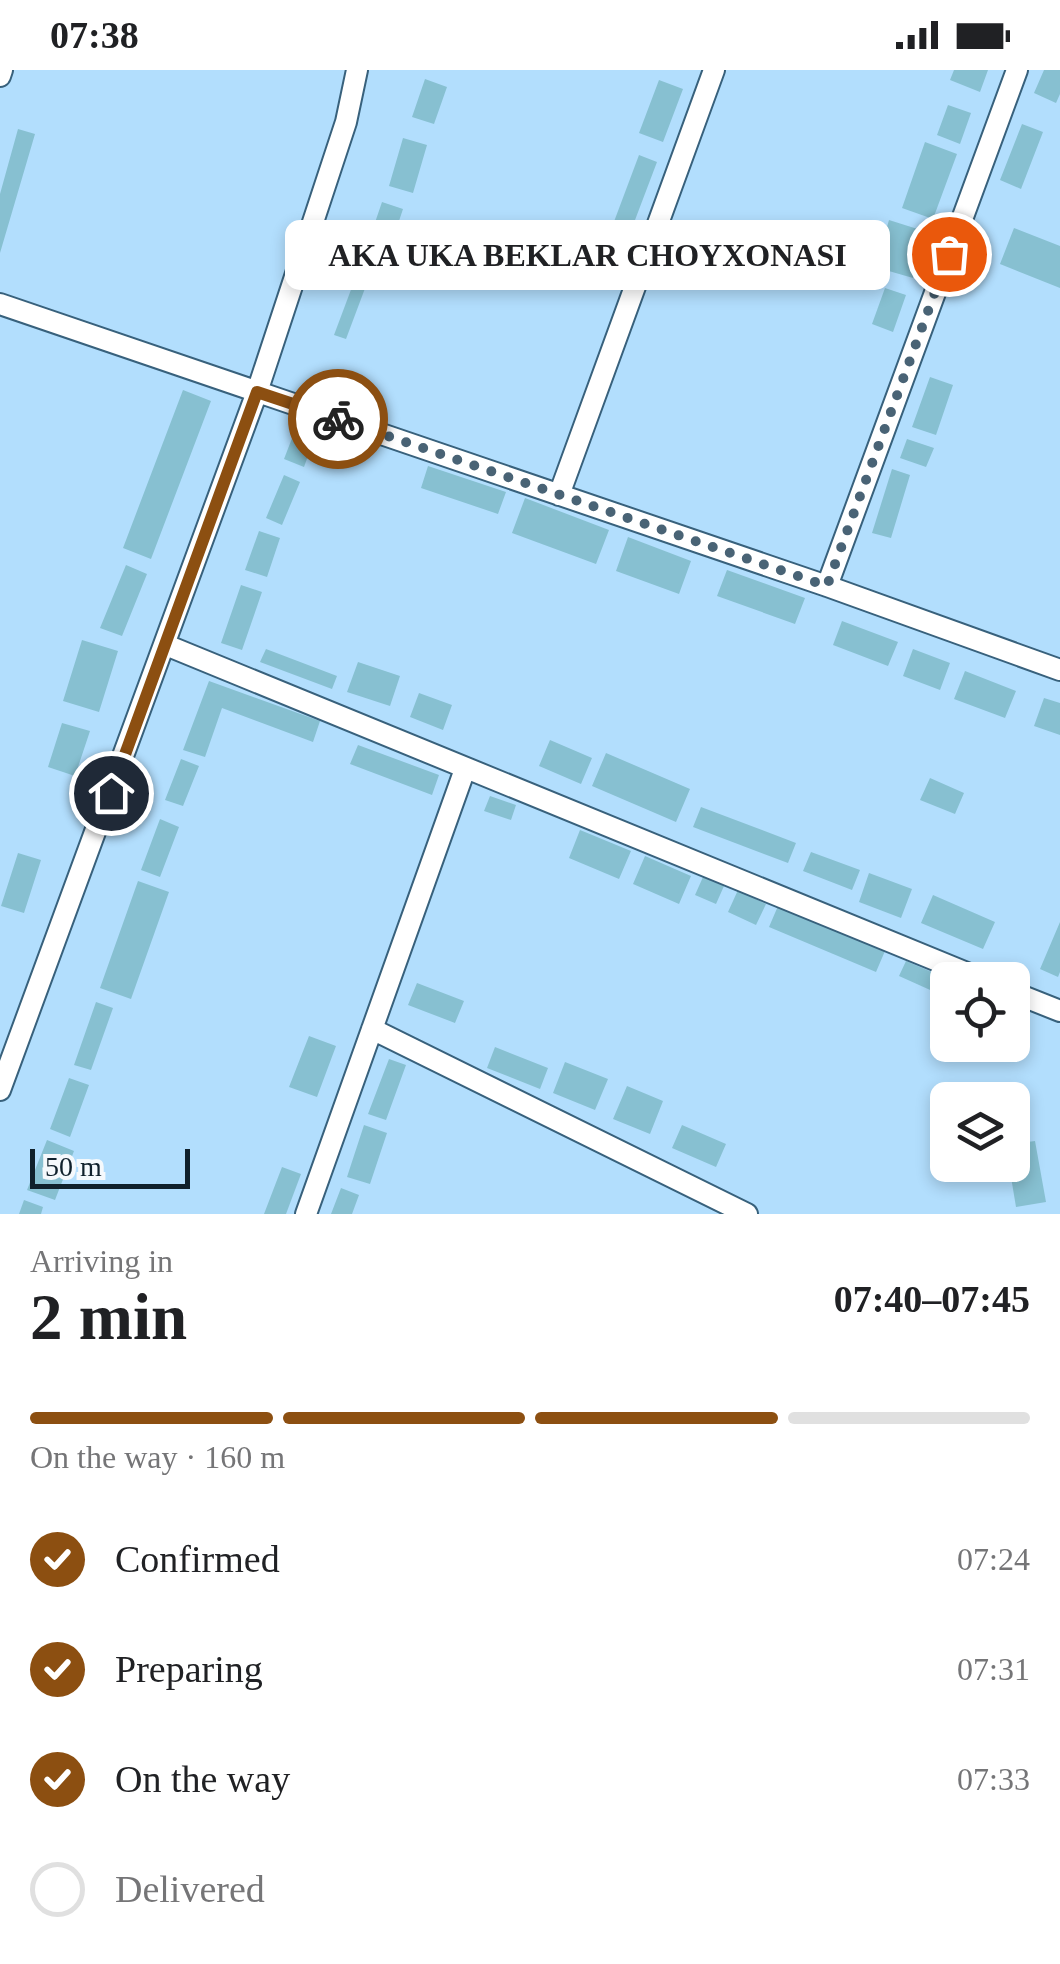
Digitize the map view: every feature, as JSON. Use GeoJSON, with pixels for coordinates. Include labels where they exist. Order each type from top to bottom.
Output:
{"type":"FeatureCollection","features":[{"type":"Feature","properties":{"kind":"street"},"geometry":{"type":"LineString","coordinates":[[0,1090],[257,392],[346,122],[357,70]]}},
{"type":"Feature","properties":{"kind":"street"},"geometry":{"type":"LineString","coordinates":[[558,495],[714,70]]}},
{"type":"Feature","properties":{"kind":"street"},"geometry":{"type":"LineString","coordinates":[[827,586],[1016,70]]}},
{"type":"Feature","properties":{"kind":"street"},"geometry":{"type":"LineString","coordinates":[[0,304],[827,586],[1060,670]]}},
{"type":"Feature","properties":{"kind":"street"},"geometry":{"type":"LineString","coordinates":[[166,644],[940,962]]}},
{"type":"Feature","properties":{"kind":"street"},"geometry":{"type":"LineString","coordinates":[[306,1214],[465,769]]}},
{"type":"Feature","properties":{"kind":"street"},"geometry":{"type":"LineString","coordinates":[[1030,999],[1060,1011]]}},
{"type":"Feature","properties":{"kind":"street"},"geometry":{"type":"LineString","coordinates":[[372,1029],[748,1214]]}},
{"type":"Feature","properties":{"kind":"building"},"geometry":{"type":"Polygon","coordinates":[[[954,70],[988,70],[980,92],[950,80],[954,70]]]}},
{"type":"Feature","properties":{"kind":"building"},"geometry":{"type":"Polygon","coordinates":[[[1044,70],[1060,70],[1056,103],[1034,93],[1044,70]]]}},
{"type":"Feature","properties":{"kind":"building"},"geometry":{"type":"Polygon","coordinates":[[[425,79],[447,87],[434,124],[412,117],[425,79]]]}},
{"type":"Feature","properties":{"kind":"building"},"geometry":{"type":"Polygon","coordinates":[[[659,80],[683,89],[663,142],[639,133],[659,80]]]}},
{"type":"Feature","properties":{"kind":"building"},"geometry":{"type":"Polygon","coordinates":[[[948,105],[971,113],[960,144],[937,135],[948,105]]]}},
{"type":"Feature","properties":{"kind":"building"},"geometry":{"type":"Polygon","coordinates":[[[1022,124],[1043,132],[1021,189],[1000,180],[1022,124]]]}},
{"type":"Feature","properties":{"kind":"building"},"geometry":{"type":"Polygon","coordinates":[[[18,129],[35,134],[0,253],[0,194],[18,129]]]}},
{"type":"Feature","properties":{"kind":"building"},"geometry":{"type":"Polygon","coordinates":[[[403,138],[427,145],[413,193],[389,186],[403,138]]]}},
{"type":"Feature","properties":{"kind":"building"},"geometry":{"type":"Polygon","coordinates":[[[925,142],[957,154],[933,219],[902,208],[925,142]]]}},
{"type":"Feature","properties":{"kind":"building"},"geometry":{"type":"Polygon","coordinates":[[[639,155],[657,162],[621,257],[603,251],[639,155]]]}},
{"type":"Feature","properties":{"kind":"building"},"geometry":{"type":"Polygon","coordinates":[[[382,202],[403,209],[388,254],[367,246],[382,202]]]}},
{"type":"Feature","properties":{"kind":"building"},"geometry":{"type":"Polygon","coordinates":[[[889,220],[927,232],[913,278],[875,267],[889,220]]]}},
{"type":"Feature","properties":{"kind":"building"},"geometry":{"type":"Polygon","coordinates":[[[1014,228],[1060,246],[1060,288],[1000,264],[1014,228]]]}},
{"type":"Feature","properties":{"kind":"building"},"geometry":{"type":"Polygon","coordinates":[[[361,263],[373,267],[346,339],[334,335],[361,263]]]}},
{"type":"Feature","properties":{"kind":"building"},"geometry":{"type":"Polygon","coordinates":[[[885,288],[906,295],[893,332],[872,324],[885,288]]]}},
{"type":"Feature","properties":{"kind":"building"},"geometry":{"type":"Polygon","coordinates":[[[930,377],[953,385],[936,435],[912,427],[930,377]]]}},
{"type":"Feature","properties":{"kind":"building"},"geometry":{"type":"Polygon","coordinates":[[[183,390],[211,401],[151,559],[123,548],[183,390]]]}},
{"type":"Feature","properties":{"kind":"building"},"geometry":{"type":"Polygon","coordinates":[[[301,415],[320,422],[304,467],[284,459],[301,415]]]}},
{"type":"Feature","properties":{"kind":"building"},"geometry":{"type":"Polygon","coordinates":[[[907,439],[934,448],[926,467],[900,458],[907,439]]]}},
{"type":"Feature","properties":{"kind":"building"},"geometry":{"type":"Polygon","coordinates":[[[428,466],[506,492],[498,514],[421,488],[428,466]]]}},
{"type":"Feature","properties":{"kind":"building"},"geometry":{"type":"Polygon","coordinates":[[[892,469],[910,475],[891,538],[872,533],[892,469]]]}},
{"type":"Feature","properties":{"kind":"building"},"geometry":{"type":"Polygon","coordinates":[[[284,475],[300,482],[282,525],[266,518],[284,475]]]}},
{"type":"Feature","properties":{"kind":"building"},"geometry":{"type":"Polygon","coordinates":[[[525,498],[609,530],[596,564],[512,533],[525,498]]]}},
{"type":"Feature","properties":{"kind":"building"},"geometry":{"type":"Polygon","coordinates":[[[259,531],[280,538],[267,577],[245,570],[259,531]]]}},
{"type":"Feature","properties":{"kind":"building"},"geometry":{"type":"Polygon","coordinates":[[[628,537],[691,561],[679,594],[616,571],[628,537]]]}},
{"type":"Feature","properties":{"kind":"building"},"geometry":{"type":"Polygon","coordinates":[[[126,565],[147,574],[122,636],[100,628],[126,565]]]}},
{"type":"Feature","properties":{"kind":"building"},"geometry":{"type":"Polygon","coordinates":[[[727,570],[805,598],[795,624],[717,596],[727,570]]]}},
{"type":"Feature","properties":{"kind":"building"},"geometry":{"type":"Polygon","coordinates":[[[241,585],[262,592],[242,650],[221,643],[241,585]]]}},
{"type":"Feature","properties":{"kind":"building"},"geometry":{"type":"Polygon","coordinates":[[[842,621],[898,642],[888,666],[833,645],[842,621]]]}},
{"type":"Feature","properties":{"kind":"building"},"geometry":{"type":"Polygon","coordinates":[[[82,640],[118,651],[99,712],[63,701],[82,640]]]}},
{"type":"Feature","properties":{"kind":"building"},"geometry":{"type":"Polygon","coordinates":[[[266,649],[337,676],[332,689],[260,662],[266,649]]]}},
{"type":"Feature","properties":{"kind":"building"},"geometry":{"type":"Polygon","coordinates":[[[913,649],[950,663],[940,690],[903,676],[913,649]]]}},
{"type":"Feature","properties":{"kind":"building"},"geometry":{"type":"Polygon","coordinates":[[[358,662],[400,676],[390,706],[347,692],[358,662]]]}},
{"type":"Feature","properties":{"kind":"building"},"geometry":{"type":"Polygon","coordinates":[[[965,671],[1016,691],[1005,718],[954,699],[965,671]]]}},
{"type":"Feature","properties":{"kind":"building"},"geometry":{"type":"Polygon","coordinates":[[[209,681],[320,721],[313,742],[222,708],[205,757],[183,750],[209,681]]]}},
{"type":"Feature","properties":{"kind":"building"},"geometry":{"type":"Polygon","coordinates":[[[419,693],[452,705],[443,730],[410,717],[419,693]]]}},
{"type":"Feature","properties":{"kind":"building"},"geometry":{"type":"Polygon","coordinates":[[[1044,698],[1060,703],[1060,735],[1034,726],[1044,698]]]}},
{"type":"Feature","properties":{"kind":"building"},"geometry":{"type":"Polygon","coordinates":[[[62,723],[90,731],[75,776],[48,767],[62,723]]]}},
{"type":"Feature","properties":{"kind":"building"},"geometry":{"type":"Polygon","coordinates":[[[550,740],[592,758],[581,784],[539,766],[550,740]]]}},
{"type":"Feature","properties":{"kind":"building"},"geometry":{"type":"Polygon","coordinates":[[[358,745],[439,775],[432,795],[350,764],[358,745]]]}},
{"type":"Feature","properties":{"kind":"building"},"geometry":{"type":"Polygon","coordinates":[[[606,753],[690,789],[676,822],[592,786],[606,753]]]}},
{"type":"Feature","properties":{"kind":"building"},"geometry":{"type":"Polygon","coordinates":[[[181,759],[199,766],[183,806],[165,800],[181,759]]]}},
{"type":"Feature","properties":{"kind":"building"},"geometry":{"type":"Polygon","coordinates":[[[930,778],[964,793],[955,814],[920,800],[930,778]]]}},
{"type":"Feature","properties":{"kind":"building"},"geometry":{"type":"Polygon","coordinates":[[[490,796],[516,805],[511,820],[484,811],[490,796]]]}},
{"type":"Feature","properties":{"kind":"building"},"geometry":{"type":"Polygon","coordinates":[[[701,807],[796,843],[788,863],[693,827],[701,807]]]}},
{"type":"Feature","properties":{"kind":"building"},"geometry":{"type":"Polygon","coordinates":[[[160,819],[179,827],[160,877],[141,870],[160,819]]]}},
{"type":"Feature","properties":{"kind":"building"},"geometry":{"type":"Polygon","coordinates":[[[580,830],[631,851],[619,879],[569,858],[580,830]]]}},
{"type":"Feature","properties":{"kind":"building"},"geometry":{"type":"Polygon","coordinates":[[[811,852],[860,870],[852,890],[803,871],[811,852]]]}},
{"type":"Feature","properties":{"kind":"building"},"geometry":{"type":"Polygon","coordinates":[[[18,853],[41,860],[24,913],[1,906],[18,853]]]}},
{"type":"Feature","properties":{"kind":"building"},"geometry":{"type":"Polygon","coordinates":[[[645,856],[691,876],[679,904],[633,884],[645,856]]]}},
{"type":"Feature","properties":{"kind":"building"},"geometry":{"type":"Polygon","coordinates":[[[869,873],[912,889],[901,918],[859,902],[869,873]]]}},
{"type":"Feature","properties":{"kind":"building"},"geometry":{"type":"Polygon","coordinates":[[[703,877],[724,886],[716,904],[695,895],[703,877]]]}},
{"type":"Feature","properties":{"kind":"building"},"geometry":{"type":"Polygon","coordinates":[[[138,881],[169,892],[131,999],[100,988],[138,881]]]}},
{"type":"Feature","properties":{"kind":"building"},"geometry":{"type":"Polygon","coordinates":[[[738,890],[766,904],[756,925],[728,912],[738,890]]]}},
{"type":"Feature","properties":{"kind":"building"},"geometry":{"type":"Polygon","coordinates":[[[933,895],[995,922],[983,949],[921,923],[933,895]]]}},
{"type":"Feature","properties":{"kind":"building"},"geometry":{"type":"Polygon","coordinates":[[[778,906],[885,951],[876,972],[769,927],[778,906]]]}},
{"type":"Feature","properties":{"kind":"building"},"geometry":{"type":"Polygon","coordinates":[[[1060,922],[1060,972],[1058,977],[1040,969],[1060,922]]]}},
{"type":"Feature","properties":{"kind":"building"},"geometry":{"type":"Polygon","coordinates":[[[906,961],[930,971],[930,990],[899,976],[906,961]]]}},
{"type":"Feature","properties":{"kind":"building"},"geometry":{"type":"Polygon","coordinates":[[[417,983],[464,1001],[455,1023],[408,1005],[417,983]]]}},
{"type":"Feature","properties":{"kind":"building"},"geometry":{"type":"Polygon","coordinates":[[[96,1002],[113,1008],[91,1070],[74,1065],[96,1002]]]}},
{"type":"Feature","properties":{"kind":"building"},"geometry":{"type":"Polygon","coordinates":[[[309,1036],[336,1046],[317,1097],[289,1087],[309,1036]]]}},
{"type":"Feature","properties":{"kind":"building"},"geometry":{"type":"Polygon","coordinates":[[[495,1047],[548,1068],[540,1089],[487,1068],[495,1047]]]}},
{"type":"Feature","properties":{"kind":"building"},"geometry":{"type":"Polygon","coordinates":[[[389,1059],[406,1065],[386,1120],[368,1114],[389,1059]]]}},
{"type":"Feature","properties":{"kind":"building"},"geometry":{"type":"Polygon","coordinates":[[[565,1062],[608,1079],[595,1110],[553,1093],[565,1062]]]}},
{"type":"Feature","properties":{"kind":"building"},"geometry":{"type":"Polygon","coordinates":[[[69,1078],[89,1085],[70,1137],[50,1129],[69,1078]]]}},
{"type":"Feature","properties":{"kind":"building"},"geometry":{"type":"Polygon","coordinates":[[[627,1086],[663,1101],[650,1134],[613,1119],[627,1086]]]}},
{"type":"Feature","properties":{"kind":"building"},"geometry":{"type":"Polygon","coordinates":[[[364,1125],[387,1133],[370,1184],[347,1177],[364,1125]]]}},
{"type":"Feature","properties":{"kind":"building"},"geometry":{"type":"Polygon","coordinates":[[[682,1125],[726,1144],[716,1167],[672,1148],[682,1125]]]}},
{"type":"Feature","properties":{"kind":"building"},"geometry":{"type":"Polygon","coordinates":[[[47,1140],[74,1151],[55,1200],[27,1190],[47,1140]]]}},
{"type":"Feature","properties":{"kind":"building"},"geometry":{"type":"Polygon","coordinates":[[[1035,1141],[1046,1202],[1016,1207],[1012,1182],[1030,1182],[1030,1142],[1035,1141]]]}},
{"type":"Feature","properties":{"kind":"building"},"geometry":{"type":"Polygon","coordinates":[[[282,1167],[301,1174],[286,1214],[264,1214],[282,1167]]]}},
{"type":"Feature","properties":{"kind":"building"},"geometry":{"type":"Polygon","coordinates":[[[341,1188],[359,1195],[352,1214],[331,1214],[341,1188]]]}},
{"type":"Feature","properties":{"kind":"building"},"geometry":{"type":"Polygon","coordinates":[[[24,1200],[43,1207],[41,1214],[19,1214],[24,1200]]]}},
{"type":"Feature","properties":{"kind":"way so far"},"geometry":{"type":"LineString","coordinates":[[338,419],[827,586],[949,254]]}},
{"type":"Feature","properties":{"kind":"place","name":"AKA UKA BEKLAR CHOYXONASI"},"geometry":{"type":"Point","coordinates":[949,254]}},
{"type":"Feature","properties":{"kind":"route"},"geometry":{"type":"LineString","coordinates":[[111,793],[257,392],[338,419]]}}]}
